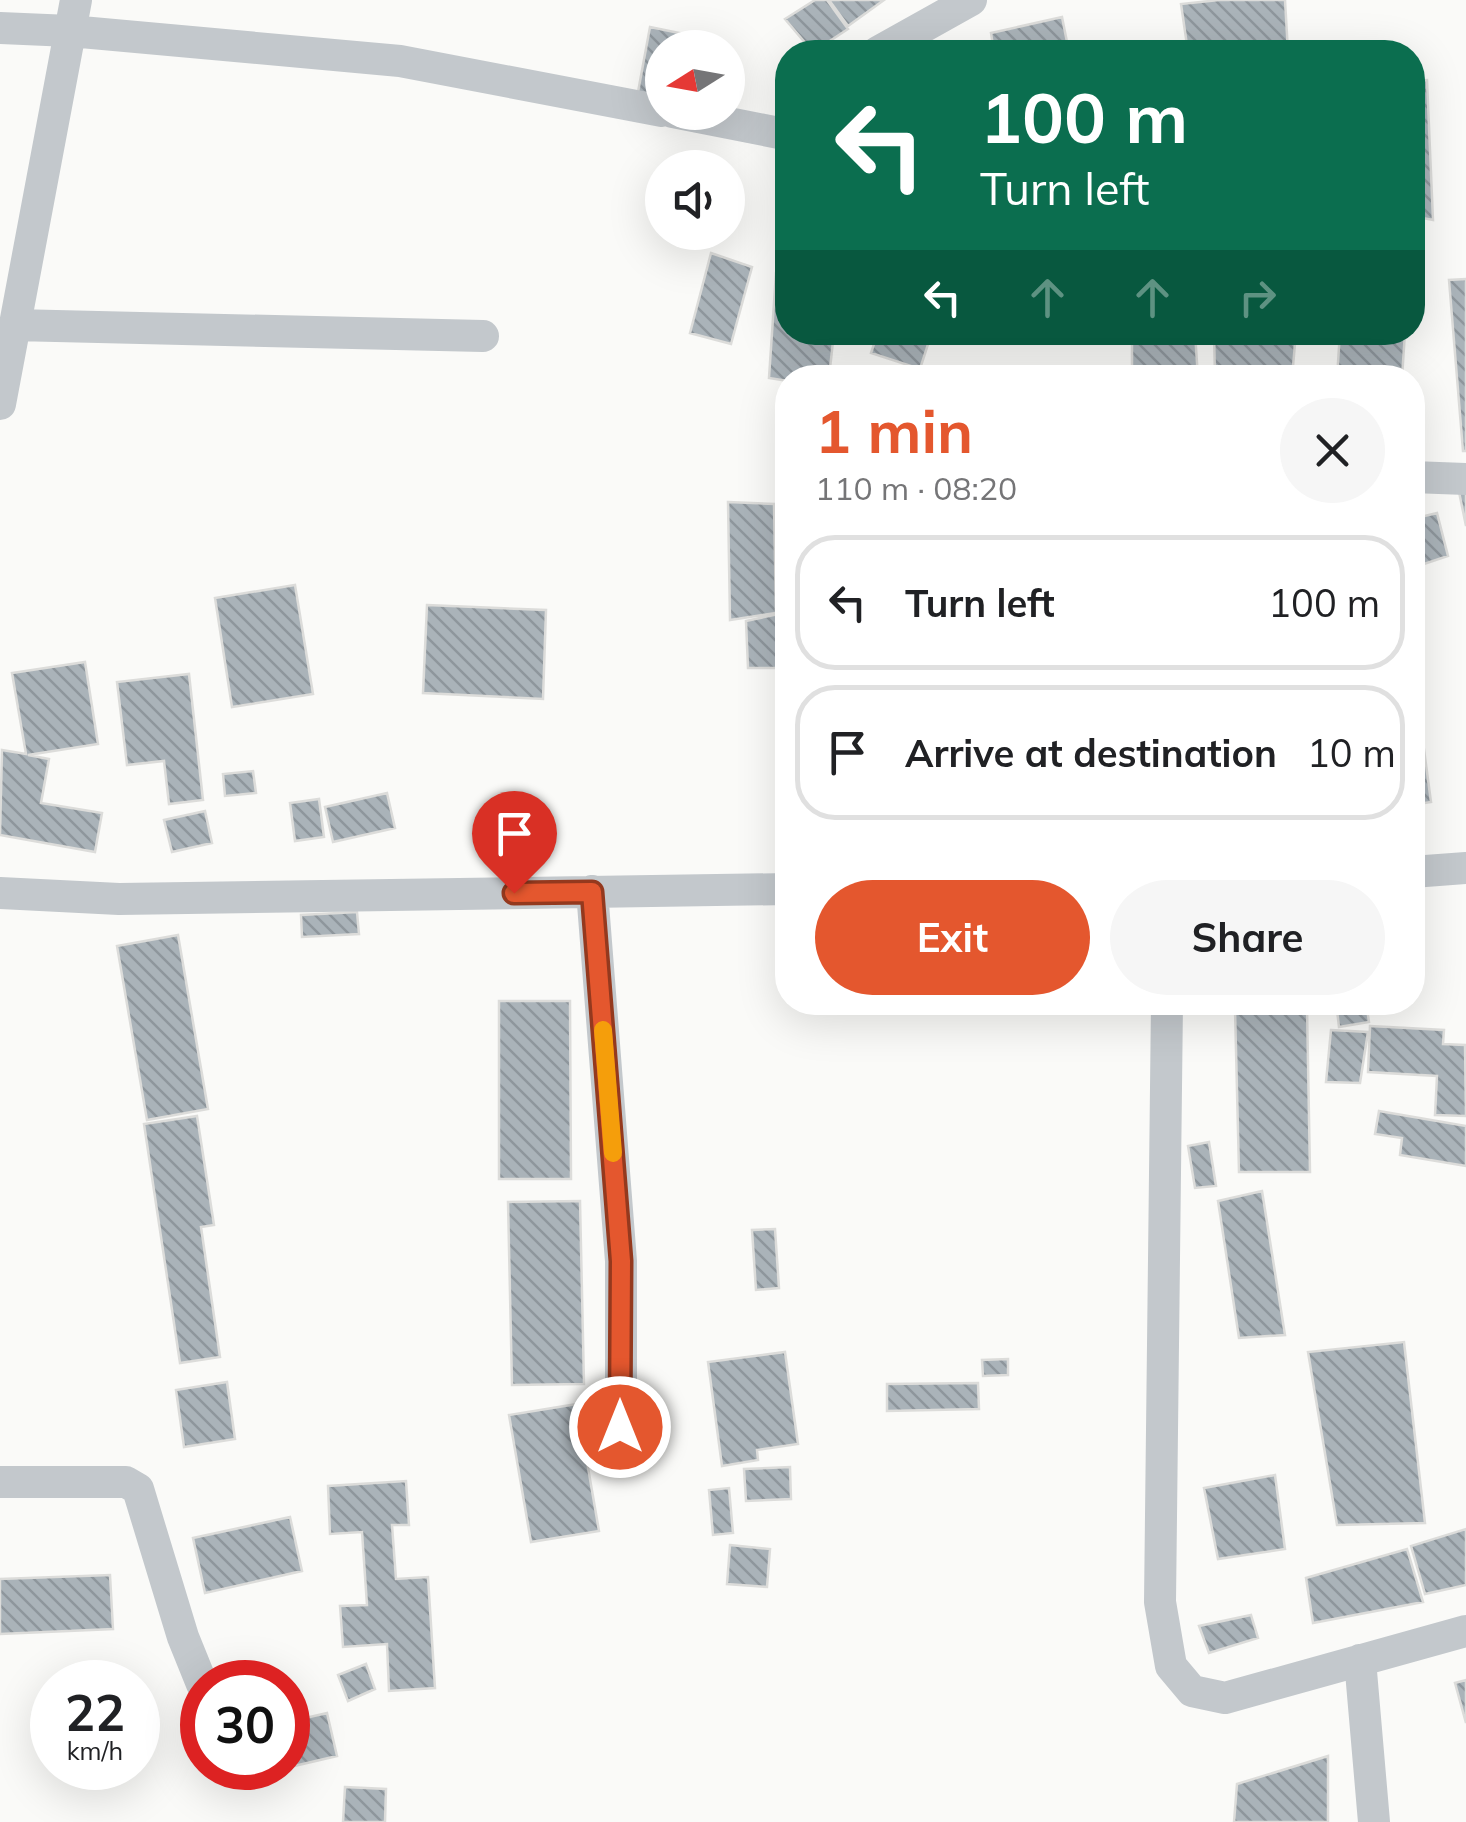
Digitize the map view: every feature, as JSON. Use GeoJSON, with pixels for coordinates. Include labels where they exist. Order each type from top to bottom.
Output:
{"type":"FeatureCollection","features":[{"type":"Feature","properties":{"kind":"street"},"geometry":{"type":"LineString","coordinates":[[900,40],[972,0]]}},
{"type":"Feature","properties":{"kind":"street"},"geometry":{"type":"LineString","coordinates":[[0,28],[73,16],[400,61],[645,107]]}},
{"type":"Feature","properties":{"kind":"street"},"geometry":{"type":"LineString","coordinates":[[2,385],[73,16]]}},
{"type":"Feature","properties":{"kind":"street"},"geometry":{"type":"LineString","coordinates":[[745,126],[775,131]]}},
{"type":"Feature","properties":{"kind":"street"},"geometry":{"type":"LineString","coordinates":[[14,325],[483,336]]}},
{"type":"Feature","properties":{"kind":"street"},"geometry":{"type":"LineString","coordinates":[[1425,477],[1466,479]]}},
{"type":"Feature","properties":{"kind":"street"},"geometry":{"type":"LineString","coordinates":[[1425,871],[1466,868]]}},
{"type":"Feature","properties":{"kind":"street"},"geometry":{"type":"LineString","coordinates":[[0,893],[119,898],[775,890]]}},
{"type":"Feature","properties":{"kind":"street"},"geometry":{"type":"LineString","coordinates":[[592,892],[621,1261],[620,1427]]}},
{"type":"Feature","properties":{"kind":"street"},"geometry":{"type":"LineString","coordinates":[[1167,1015],[1160,1602],[1171,1666],[1192,1691],[1225,1698],[1466,1631]]}},
{"type":"Feature","properties":{"kind":"street"},"geometry":{"type":"LineString","coordinates":[[0,1482],[126,1482],[138,1489],[193,1660]]}},
{"type":"Feature","properties":{"kind":"street"},"geometry":{"type":"LineString","coordinates":[[1360,1660],[1374,1822]]}},
{"type":"Feature","properties":{"kind":"building"},"geometry":{"type":"Polygon","coordinates":[[[815,0],[827,0],[848,29],[831,40],[803,40],[785,19],[815,0]]]}},
{"type":"Feature","properties":{"kind":"building"},"geometry":{"type":"Polygon","coordinates":[[[829,0],[884,0],[848,26],[829,0]]]}},
{"type":"Feature","properties":{"kind":"building"},"geometry":{"type":"Polygon","coordinates":[[[1285,0],[1287,40],[1186,40],[1181,4],[1285,0]]]}},
{"type":"Feature","properties":{"kind":"building"},"geometry":{"type":"Polygon","coordinates":[[[1062,17],[1067,40],[992,40],[991,33],[1062,17]]]}},
{"type":"Feature","properties":{"kind":"building"},"geometry":{"type":"Polygon","coordinates":[[[645,54],[645,93],[638,92],[645,54]]]}},
{"type":"Feature","properties":{"kind":"building"},"geometry":{"type":"Polygon","coordinates":[[[1427,80],[1433,220],[1425,218],[1427,80]]]}},
{"type":"Feature","properties":{"kind":"building"},"geometry":{"type":"Polygon","coordinates":[[[711,253],[752,267],[731,344],[690,333],[711,253]]]}},
{"type":"Feature","properties":{"kind":"building"},"geometry":{"type":"Polygon","coordinates":[[[1466,279],[1466,451],[1463,451],[1449,280],[1466,279]]]}},
{"type":"Feature","properties":{"kind":"building"},"geometry":{"type":"Polygon","coordinates":[[[775,288],[775,345],[833,345],[830,365],[775,365],[775,379],[769,378],[775,288]]]}},
{"type":"Feature","properties":{"kind":"building"},"geometry":{"type":"Polygon","coordinates":[[[874,345],[928,345],[921,365],[908,365],[871,353],[874,345]]]}},
{"type":"Feature","properties":{"kind":"building"},"geometry":{"type":"Polygon","coordinates":[[[1132,345],[1196,345],[1197,365],[1132,365],[1132,345]]]}},
{"type":"Feature","properties":{"kind":"building"},"geometry":{"type":"Polygon","coordinates":[[[1214,345],[1295,345],[1293,365],[1215,365],[1214,345]]]}},
{"type":"Feature","properties":{"kind":"building"},"geometry":{"type":"Polygon","coordinates":[[[1339,345],[1404,345],[1403,365],[1338,365],[1339,345]]]}},
{"type":"Feature","properties":{"kind":"building"},"geometry":{"type":"Polygon","coordinates":[[[1466,485],[1466,526],[1458,487],[1466,485]]]}},
{"type":"Feature","properties":{"kind":"building"},"geometry":{"type":"Polygon","coordinates":[[[728,502],[774,504],[775,613],[730,620],[728,502]]]}},
{"type":"Feature","properties":{"kind":"building"},"geometry":{"type":"Polygon","coordinates":[[[1437,513],[1448,556],[1425,564],[1425,516],[1437,513]]]}},
{"type":"Feature","properties":{"kind":"building"},"geometry":{"type":"Polygon","coordinates":[[[295,585],[313,694],[232,707],[215,598],[295,585]]]}},
{"type":"Feature","properties":{"kind":"building"},"geometry":{"type":"Polygon","coordinates":[[[427,605],[546,610],[543,699],[423,693],[427,605]]]}},
{"type":"Feature","properties":{"kind":"building"},"geometry":{"type":"Polygon","coordinates":[[[775,615],[775,668],[748,668],[746,621],[775,615]]]}},
{"type":"Feature","properties":{"kind":"building"},"geometry":{"type":"Polygon","coordinates":[[[85,662],[98,744],[28,755],[49,759],[41,803],[102,813],[95,852],[0,835],[2,750],[26,754],[12,673],[85,662]]]}},
{"type":"Feature","properties":{"kind":"building"},"geometry":{"type":"Polygon","coordinates":[[[189,674],[203,800],[169,804],[164,761],[127,765],[117,682],[189,674]]]}},
{"type":"Feature","properties":{"kind":"building"},"geometry":{"type":"Polygon","coordinates":[[[1425,757],[1431,802],[1425,803],[1425,757]]]}},
{"type":"Feature","properties":{"kind":"building"},"geometry":{"type":"Polygon","coordinates":[[[253,771],[256,793],[225,796],[223,774],[253,771]]]}},
{"type":"Feature","properties":{"kind":"building"},"geometry":{"type":"Polygon","coordinates":[[[387,793],[395,828],[333,842],[325,807],[387,793]]]}},
{"type":"Feature","properties":{"kind":"building"},"geometry":{"type":"Polygon","coordinates":[[[319,799],[324,837],[295,841],[290,803],[319,799]]]}},
{"type":"Feature","properties":{"kind":"building"},"geometry":{"type":"Polygon","coordinates":[[[205,811],[212,843],[172,852],[164,820],[205,811]]]}},
{"type":"Feature","properties":{"kind":"building"},"geometry":{"type":"Polygon","coordinates":[[[357,912],[359,934],[302,937],[301,915],[357,912]]]}},
{"type":"Feature","properties":{"kind":"building"},"geometry":{"type":"Polygon","coordinates":[[[178,935],[208,1109],[147,1120],[117,946],[178,935]]]}},
{"type":"Feature","properties":{"kind":"building"},"geometry":{"type":"Polygon","coordinates":[[[499,1001],[570,1001],[571,1179],[499,1179],[499,1001]]]}},
{"type":"Feature","properties":{"kind":"building"},"geometry":{"type":"Polygon","coordinates":[[[1235,1015],[1307,1015],[1310,1172],[1239,1172],[1235,1015]]]}},
{"type":"Feature","properties":{"kind":"building"},"geometry":{"type":"Polygon","coordinates":[[[1338,1015],[1368,1015],[1369,1022],[1339,1027],[1338,1015]]]}},
{"type":"Feature","properties":{"kind":"building"},"geometry":{"type":"Polygon","coordinates":[[[1370,1026],[1444,1030],[1443,1044],[1465,1045],[1466,1116],[1435,1115],[1437,1076],[1368,1072],[1370,1026]]]}},
{"type":"Feature","properties":{"kind":"building"},"geometry":{"type":"Polygon","coordinates":[[[1331,1030],[1368,1032],[1360,1083],[1326,1082],[1331,1030]]]}},
{"type":"Feature","properties":{"kind":"building"},"geometry":{"type":"Polygon","coordinates":[[[1379,1111],[1466,1126],[1466,1166],[1400,1155],[1402,1138],[1375,1134],[1379,1111]]]}},
{"type":"Feature","properties":{"kind":"building"},"geometry":{"type":"Polygon","coordinates":[[[197,1116],[214,1225],[201,1227],[220,1357],[180,1363],[144,1124],[197,1116]]]}},
{"type":"Feature","properties":{"kind":"building"},"geometry":{"type":"Polygon","coordinates":[[[1209,1142],[1216,1186],[1195,1188],[1188,1146],[1209,1142]]]}},
{"type":"Feature","properties":{"kind":"building"},"geometry":{"type":"Polygon","coordinates":[[[1262,1191],[1285,1335],[1239,1338],[1218,1201],[1262,1191]]]}},
{"type":"Feature","properties":{"kind":"building"},"geometry":{"type":"Polygon","coordinates":[[[580,1201],[584,1384],[512,1385],[508,1202],[580,1201]]]}},
{"type":"Feature","properties":{"kind":"building"},"geometry":{"type":"Polygon","coordinates":[[[775,1229],[779,1288],[756,1290],[752,1230],[775,1229]]]}},
{"type":"Feature","properties":{"kind":"building"},"geometry":{"type":"Polygon","coordinates":[[[1404,1342],[1425,1523],[1337,1525],[1308,1352],[1404,1342]]]}},
{"type":"Feature","properties":{"kind":"building"},"geometry":{"type":"Polygon","coordinates":[[[785,1352],[798,1444],[757,1450],[758,1460],[722,1466],[708,1362],[785,1352]]]}},
{"type":"Feature","properties":{"kind":"building"},"geometry":{"type":"Polygon","coordinates":[[[1008,1359],[1008,1375],[983,1376],[982,1360],[1008,1359]]]}},
{"type":"Feature","properties":{"kind":"building"},"geometry":{"type":"Polygon","coordinates":[[[227,1382],[235,1439],[184,1447],[176,1390],[227,1382]]]}},
{"type":"Feature","properties":{"kind":"building"},"geometry":{"type":"Polygon","coordinates":[[[978,1383],[979,1409],[887,1411],[887,1384],[978,1383]]]}},
{"type":"Feature","properties":{"kind":"building"},"geometry":{"type":"Polygon","coordinates":[[[577,1404],[599,1531],[531,1542],[509,1415],[577,1404]]]}},
{"type":"Feature","properties":{"kind":"building"},"geometry":{"type":"Polygon","coordinates":[[[790,1467],[791,1499],[746,1501],[744,1469],[790,1467]]]}},
{"type":"Feature","properties":{"kind":"building"},"geometry":{"type":"Polygon","coordinates":[[[1275,1475],[1285,1549],[1218,1559],[1204,1488],[1275,1475]]]}},
{"type":"Feature","properties":{"kind":"building"},"geometry":{"type":"Polygon","coordinates":[[[406,1481],[409,1525],[392,1525],[396,1579],[428,1577],[435,1688],[389,1691],[387,1644],[343,1647],[340,1606],[367,1605],[362,1532],[330,1534],[328,1486],[406,1481]]]}},
{"type":"Feature","properties":{"kind":"building"},"geometry":{"type":"Polygon","coordinates":[[[729,1488],[733,1533],[713,1535],[709,1490],[729,1488]]]}},
{"type":"Feature","properties":{"kind":"building"},"geometry":{"type":"Polygon","coordinates":[[[290,1517],[302,1571],[205,1593],[193,1538],[290,1517]]]}},
{"type":"Feature","properties":{"kind":"building"},"geometry":{"type":"Polygon","coordinates":[[[1466,1529],[1466,1585],[1425,1594],[1411,1546],[1466,1529]]]}},
{"type":"Feature","properties":{"kind":"building"},"geometry":{"type":"Polygon","coordinates":[[[730,1545],[770,1549],[767,1587],[727,1584],[730,1545]]]}},
{"type":"Feature","properties":{"kind":"building"},"geometry":{"type":"Polygon","coordinates":[[[1407,1549],[1423,1602],[1313,1623],[1306,1578],[1407,1549]]]}},
{"type":"Feature","properties":{"kind":"building"},"geometry":{"type":"Polygon","coordinates":[[[110,1575],[113,1629],[0,1634],[0,1579],[110,1575]]]}},
{"type":"Feature","properties":{"kind":"building"},"geometry":{"type":"Polygon","coordinates":[[[1251,1615],[1258,1638],[1209,1653],[1199,1626],[1251,1615]]]}},
{"type":"Feature","properties":{"kind":"building"},"geometry":{"type":"Polygon","coordinates":[[[366,1664],[375,1689],[348,1701],[338,1675],[366,1664]]]}},
{"type":"Feature","properties":{"kind":"building"},"geometry":{"type":"Polygon","coordinates":[[[1466,1680],[1466,1723],[1455,1683],[1466,1680]]]}},
{"type":"Feature","properties":{"kind":"building"},"geometry":{"type":"Polygon","coordinates":[[[327,1713],[337,1756],[310,1762],[310,1717],[327,1713]]]}},
{"type":"Feature","properties":{"kind":"building"},"geometry":{"type":"Polygon","coordinates":[[[1328,1756],[1328,1822],[1234,1822],[1237,1784],[1328,1756]]]}},
{"type":"Feature","properties":{"kind":"building"},"geometry":{"type":"Polygon","coordinates":[[[345,1787],[386,1789],[385,1822],[343,1822],[345,1787]]]}},
{"type":"Feature","properties":{"kind":"slow traffic"},"geometry":{"type":"LineString","coordinates":[[603,1030],[613,1153]]}},
{"type":"Feature","properties":{"kind":"route"},"geometry":{"type":"LineString","coordinates":[[514,893],[592,892],[621,1261],[620,1427]]}}]}
